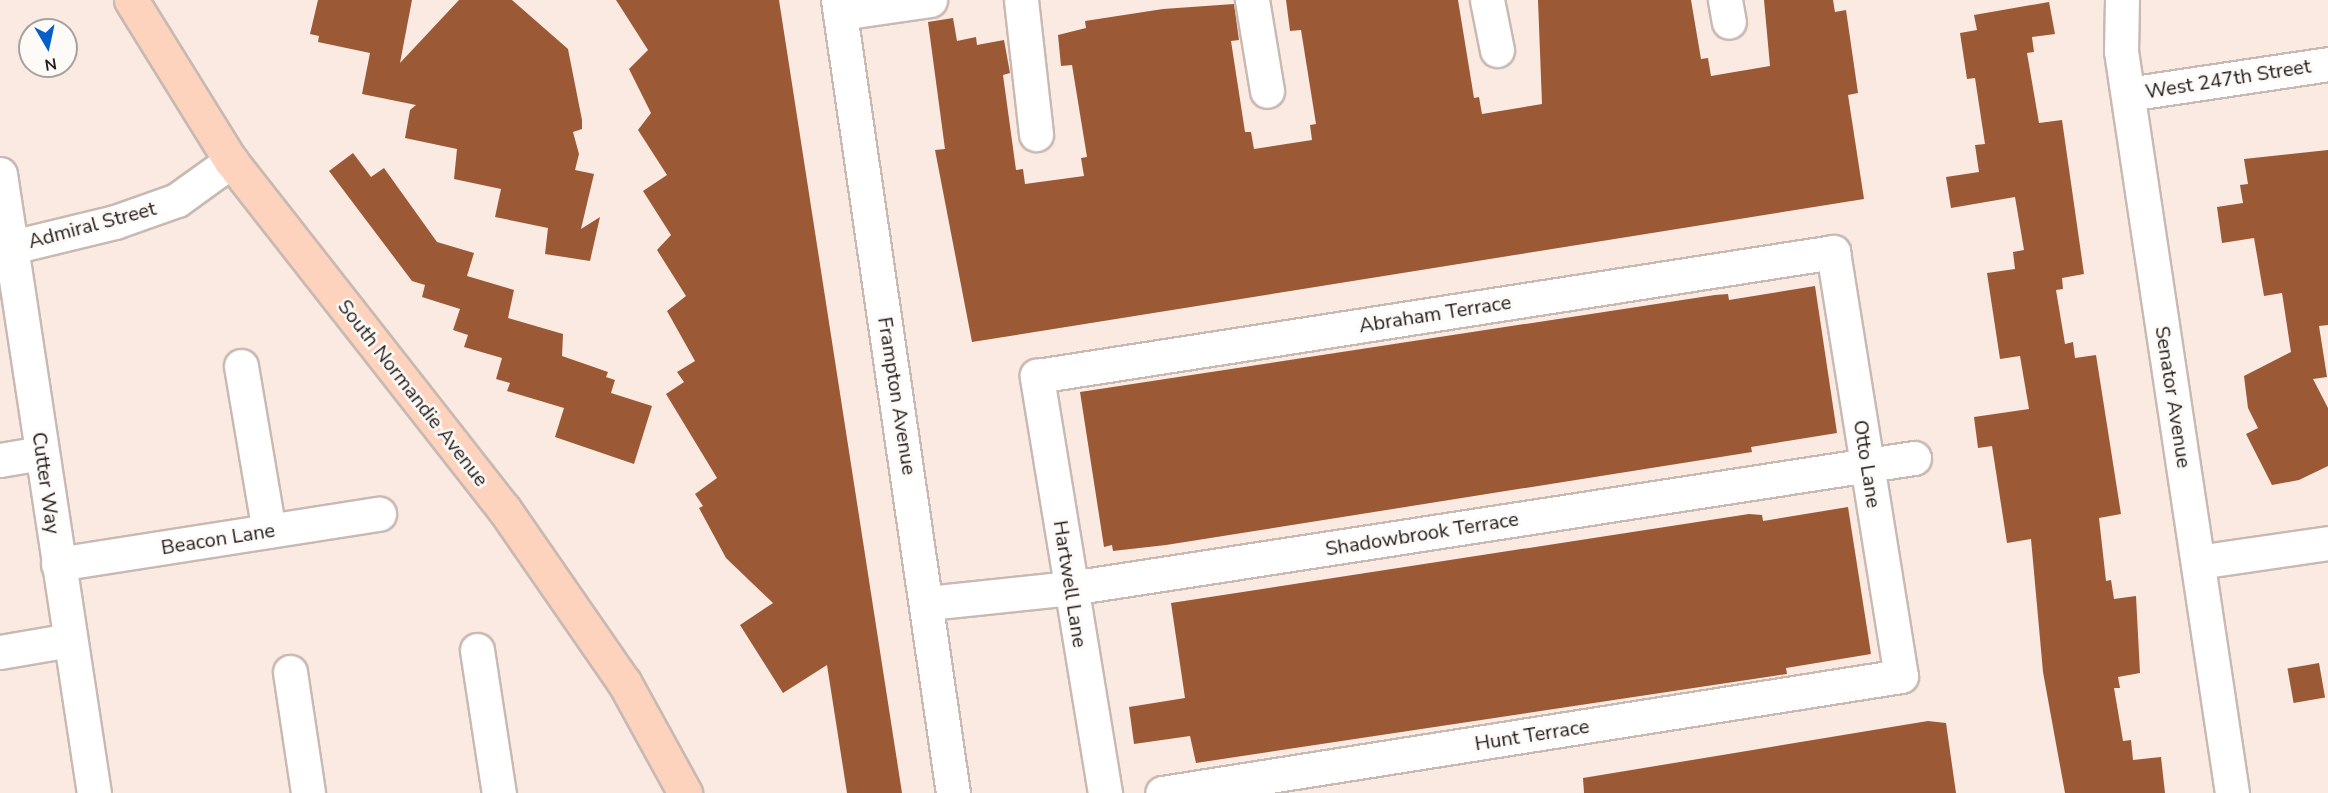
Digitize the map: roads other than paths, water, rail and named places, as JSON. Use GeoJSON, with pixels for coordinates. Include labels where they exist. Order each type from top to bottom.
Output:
{"type":"FeatureCollection","features":[{"type":"Feature","properties":{"kind":"main road","name":"South Normandie Avenue"},"geometry":{"type":"LineString","coordinates":[[130,0],[231,161],[504,508],[624,682],[685,793]]}},
{"type":"Feature","properties":{"kind":"street"},"geometry":{"type":"LineString","coordinates":[[838,6],[930,0]]}},
{"type":"Feature","properties":{"kind":"street"},"geometry":{"type":"LineString","coordinates":[[1021,0],[1036,134]]}},
{"type":"Feature","properties":{"kind":"street"},"geometry":{"type":"LineString","coordinates":[[1252,0],[1267,91]]}},
{"type":"Feature","properties":{"kind":"street"},"geometry":{"type":"LineString","coordinates":[[1487,0],[1497,50]]}},
{"type":"Feature","properties":{"kind":"street","name":"Senator Avenue"},"geometry":{"type":"LineString","coordinates":[[2122,0],[2128,94],[2232,793]]}},
{"type":"Feature","properties":{"kind":"street","name":"Frampton Avenue"},"geometry":{"type":"LineString","coordinates":[[838,6],[928,603],[953,793]]}},
{"type":"Feature","properties":{"kind":"street","name":"West 247th Street"},"geometry":{"type":"LineString","coordinates":[[2128,94],[2328,64]]}},
{"type":"Feature","properties":{"kind":"street","name":"Admiral Street"},"geometry":{"type":"LineString","coordinates":[[8,257],[177,200],[231,161]]}},
{"type":"Feature","properties":{"kind":"street","name":"Cutter Way"},"geometry":{"type":"LineString","coordinates":[[0,174],[8,257],[94,793]]}},
{"type":"Feature","properties":{"kind":"street","name":"Abraham Terrace"},"geometry":{"type":"LineString","coordinates":[[1037,375],[1833,252]]}},
{"type":"Feature","properties":{"kind":"street","name":"Otto Lane"},"geometry":{"type":"LineString","coordinates":[[1833,252],[1901,676]]}},
{"type":"Feature","properties":{"kind":"street"},"geometry":{"type":"LineString","coordinates":[[241,366],[269,531]]}},
{"type":"Feature","properties":{"kind":"street","name":"Hartwell Lane"},"geometry":{"type":"LineString","coordinates":[[1037,375],[1105,793]]}},
{"type":"Feature","properties":{"kind":"street"},"geometry":{"type":"LineString","coordinates":[[0,460],[41,453]]}},
{"type":"Feature","properties":{"kind":"street","name":"Shadowbrook Terrace"},"geometry":{"type":"LineString","coordinates":[[928,603],[1071,588],[1914,458]]}},
{"type":"Feature","properties":{"kind":"street","name":"Beacon Lane"},"geometry":{"type":"LineString","coordinates":[[58,564],[379,514]]}},
{"type":"Feature","properties":{"kind":"street"},"geometry":{"type":"LineString","coordinates":[[2198,562],[2328,543]]}},
{"type":"Feature","properties":{"kind":"street"},"geometry":{"type":"LineString","coordinates":[[0,652],[70,640]]}},
{"type":"Feature","properties":{"kind":"street"},"geometry":{"type":"LineString","coordinates":[[477,650],[499,793]]}},
{"type":"Feature","properties":{"kind":"street"},"geometry":{"type":"LineString","coordinates":[[290,672],[308,793]]}},
{"type":"Feature","properties":{"kind":"street","name":"Hunt Terrace"},"geometry":{"type":"LineString","coordinates":[[1162,793],[1901,676]]}}]}
